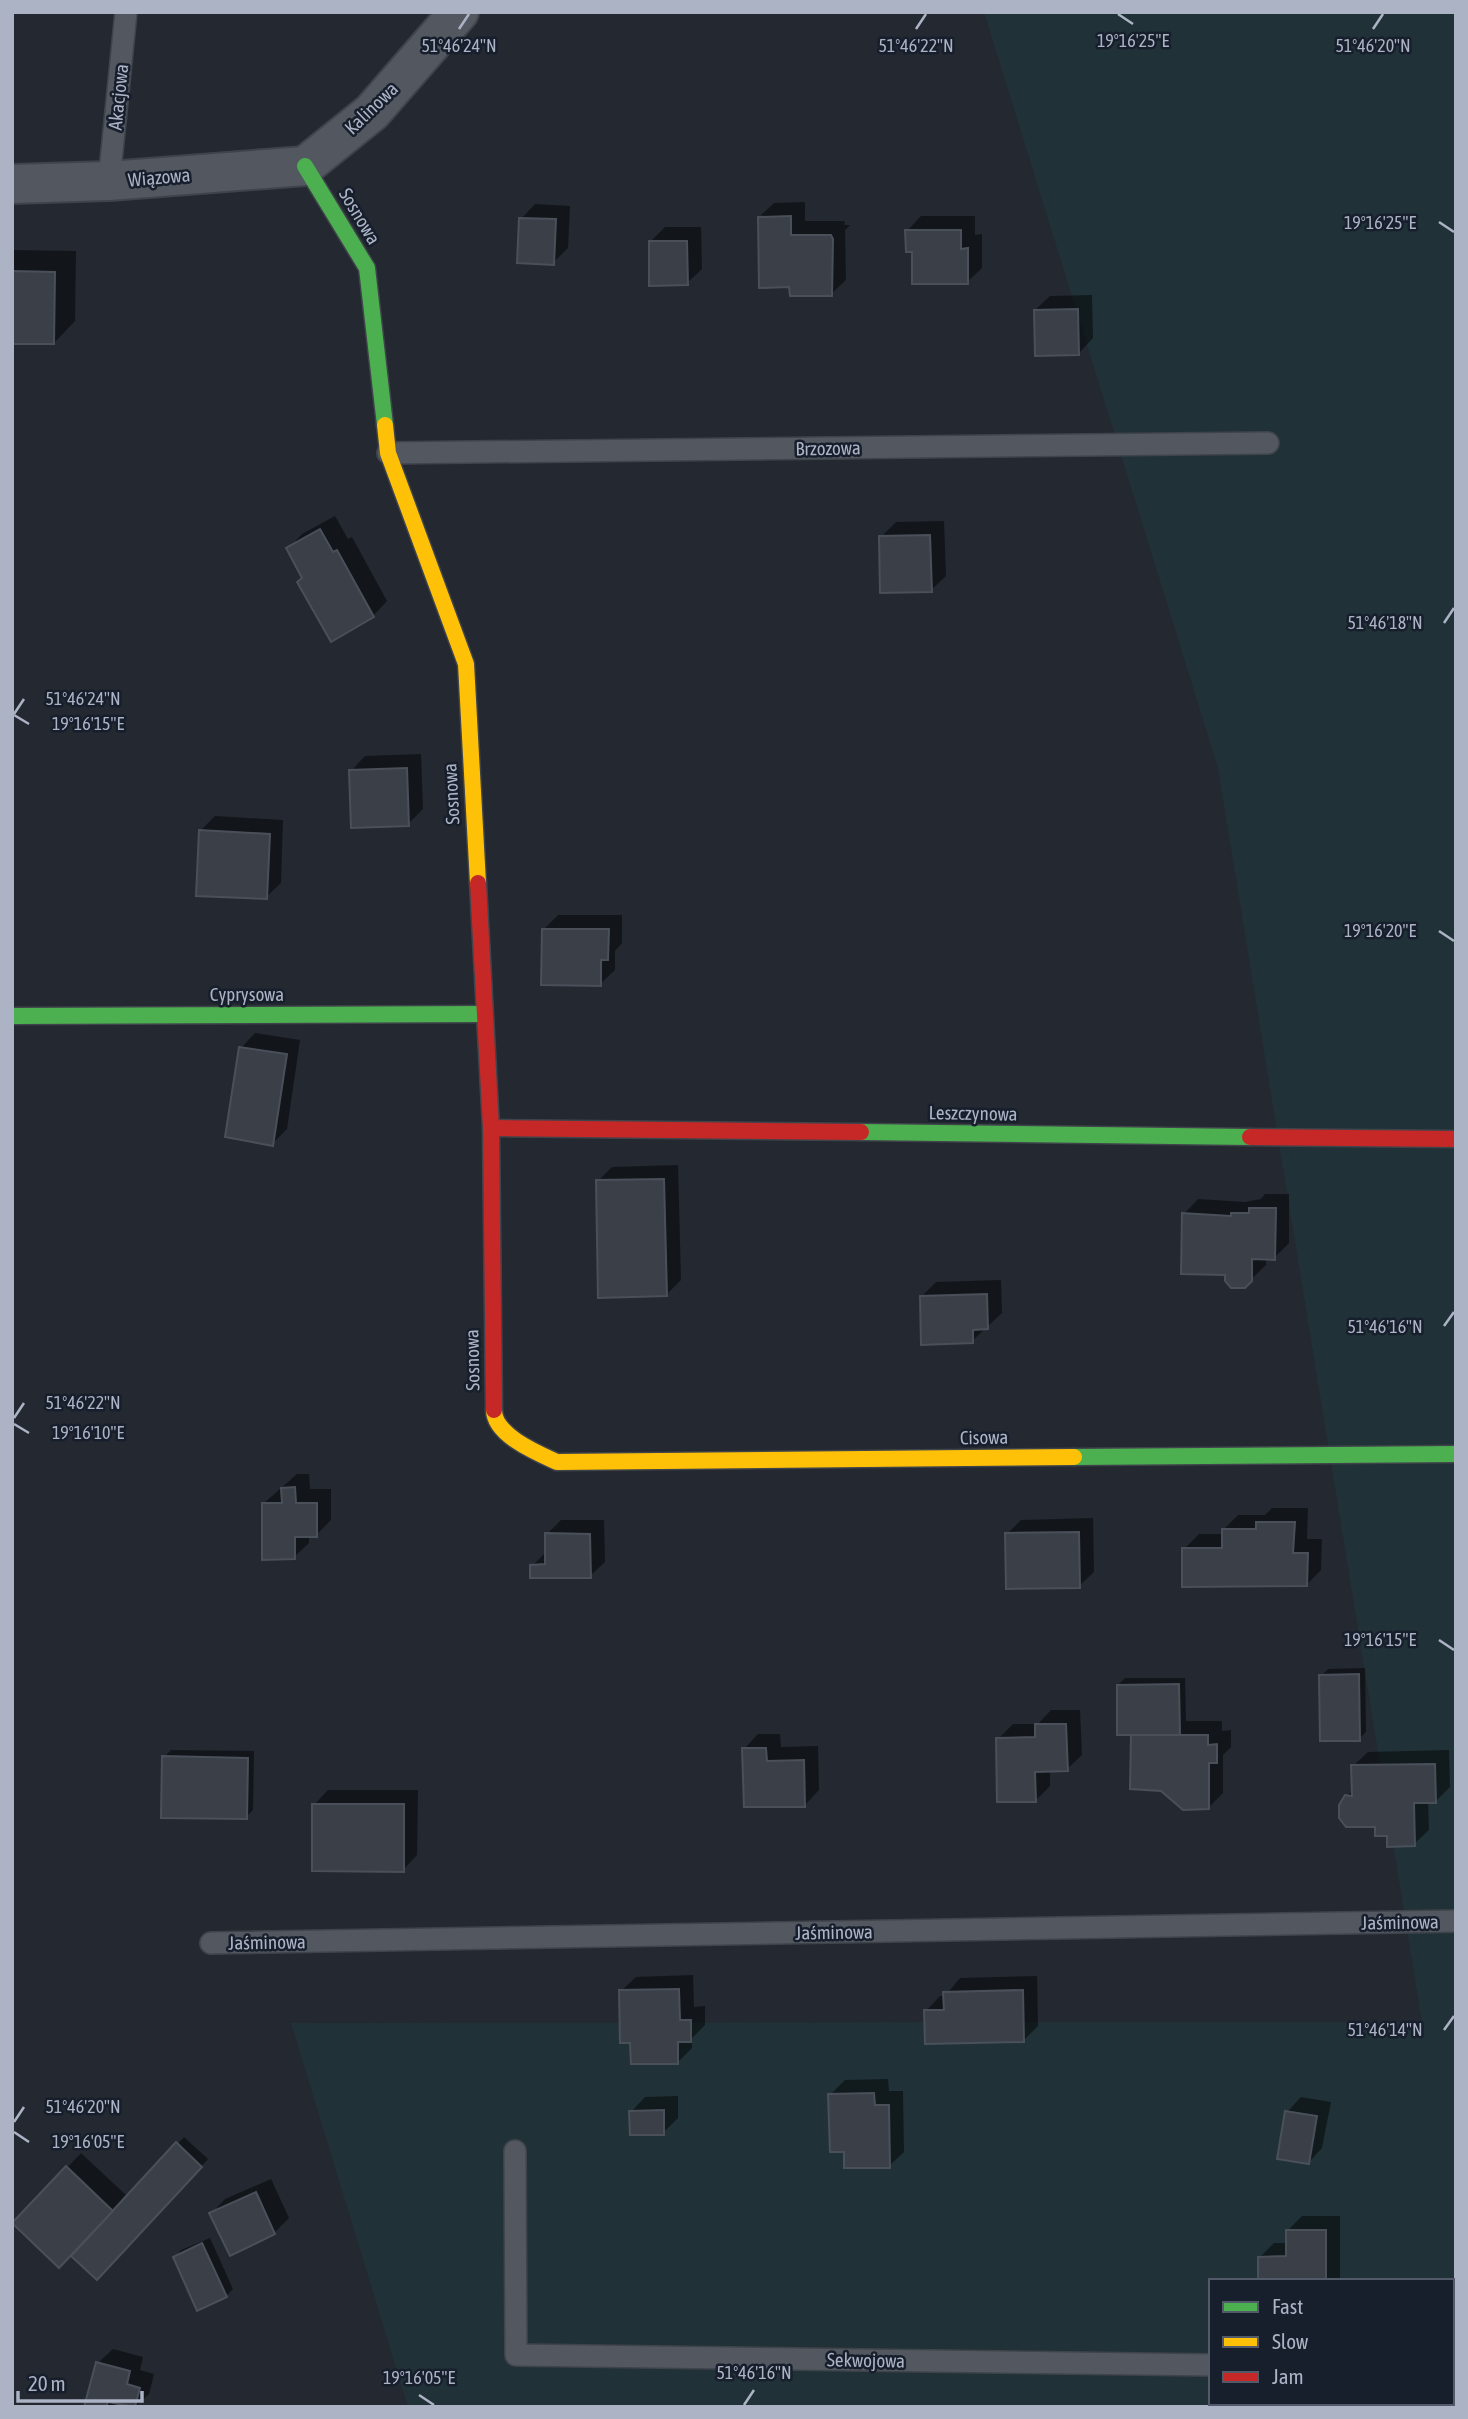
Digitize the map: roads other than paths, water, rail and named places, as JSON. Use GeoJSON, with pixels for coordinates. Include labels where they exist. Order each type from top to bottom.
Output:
{"type":"FeatureCollection","features":[{"type":"Feature","properties":{"kind":"street","name":"Kalinowa"},"geometry":{"type":"LineString","coordinates":[[305,166],[372,112],[458,12]]}},
{"type":"Feature","properties":{"kind":"street","name":"Wiązowa"},"geometry":{"type":"LineString","coordinates":[[12,184],[109,181],[305,166]]}},
{"type":"Feature","properties":{"kind":"street","name":"Sosnowa"},"geometry":{"type":"LineString","coordinates":[[305,166],[367,268],[388,453],[466,664],[491,1128],[494,1416],[517,1443]]}},
{"type":"Feature","properties":{"kind":"street","name":"Cyprysowa"},"geometry":{"type":"LineString","coordinates":[[12,1016],[483,1014]]}},
{"type":"Feature","properties":{"kind":"street","name":"Leszczynowa"},"geometry":{"type":"LineString","coordinates":[[491,1128],[1456,1139]]}},
{"type":"Feature","properties":{"kind":"street","name":"Cisowa"},"geometry":{"type":"LineString","coordinates":[[517,1443],[557,1462],[1456,1454]]}},
{"type":"Feature","properties":{"kind":"lane","name":"Akacjowa"},"geometry":{"type":"LineString","coordinates":[[109,181],[126,12]]}},
{"type":"Feature","properties":{"kind":"lane","name":"Brzozowa"},"geometry":{"type":"LineString","coordinates":[[388,453],[1268,443]]}},
{"type":"Feature","properties":{"kind":"lane","name":"Jaśminowa"},"geometry":{"type":"LineString","coordinates":[[211,1943],[1456,1921]]}},
{"type":"Feature","properties":{"kind":"lane","name":"Sekwojowa"},"geometry":{"type":"LineString","coordinates":[[515,2151],[516,2355],[1209,2365]]}}]}
